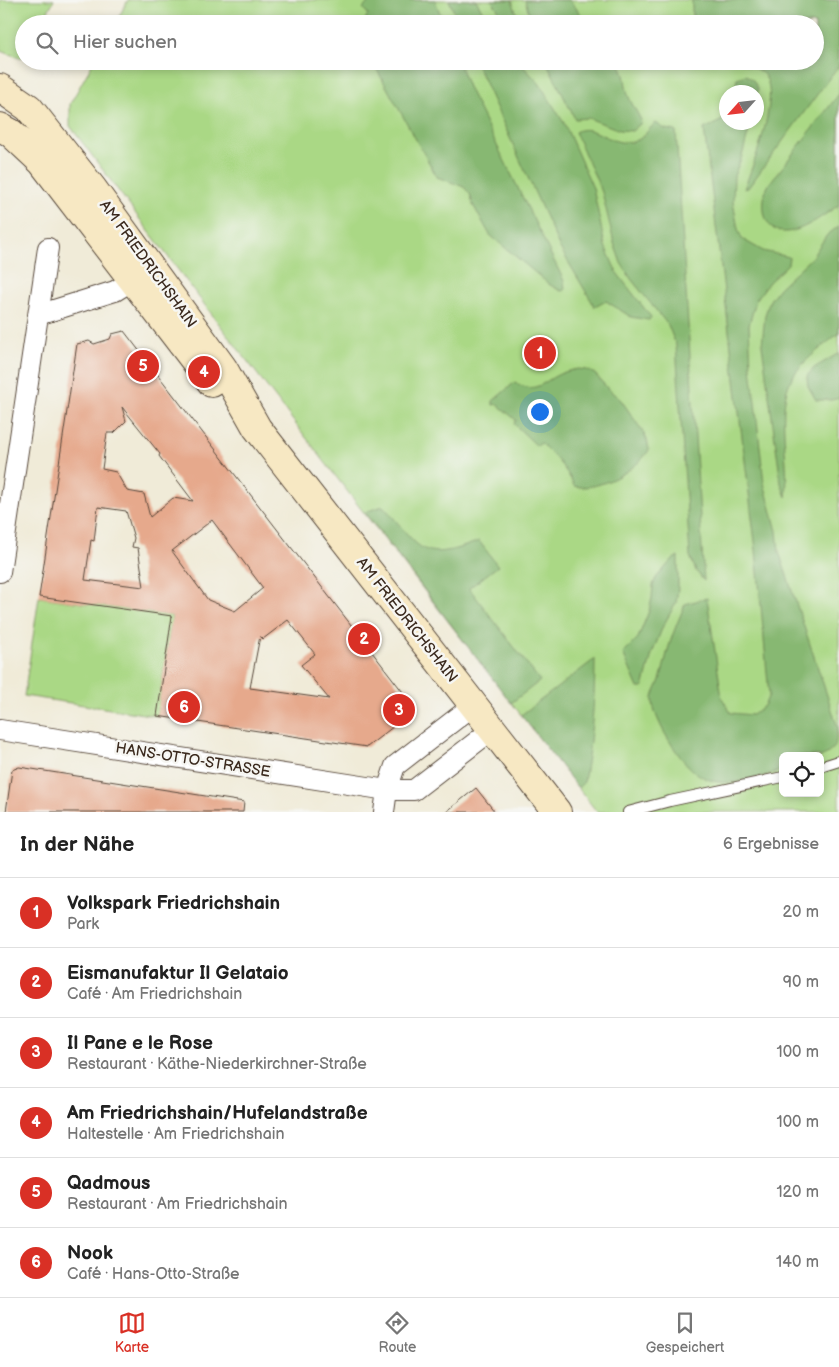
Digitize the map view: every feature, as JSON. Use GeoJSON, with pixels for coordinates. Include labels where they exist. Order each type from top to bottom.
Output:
{"type":"FeatureCollection","features":[{"type":"Feature","properties":{"kind":"street","name":"AM FRIEDRICHSHAIN"},"geometry":{"type":"LineString","coordinates":[[0,88],[29,108],[88,182],[223,368],[257,428],[557,812]]}},
{"type":"Feature","properties":{"kind":"street"},"geometry":{"type":"LineString","coordinates":[[5,130],[29,108]]}},
{"type":"Feature","properties":{"kind":"street","name":"AM FRIEDRICHSHAIN"},"geometry":{"type":"LineString","coordinates":[[5,130],[42,162],[227,401],[257,428]]}},
{"type":"Feature","properties":{"kind":"street"},"geometry":{"type":"LineString","coordinates":[[0,572],[48,248]]}},
{"type":"Feature","properties":{"kind":"street"},"geometry":{"type":"LineString","coordinates":[[38,315],[115,291],[133,280]]}},
{"type":"Feature","properties":{"kind":"street"},"geometry":{"type":"LineString","coordinates":[[384,812],[387,790],[395,766],[474,705]]}},
{"type":"Feature","properties":{"kind":"street","name":"HANS-OTTO-STRASSE"},"geometry":{"type":"LineString","coordinates":[[0,730],[387,790],[414,790],[493,728]]}},
{"type":"Feature","properties":{"kind":"lane"},"geometry":{"type":"LineString","coordinates":[[824,766],[839,760]]}},
{"type":"Feature","properties":{"kind":"lane"},"geometry":{"type":"LineString","coordinates":[[628,812],[779,778]]}},
{"type":"Feature","properties":{"kind":"green space"},"geometry":{"type":"Polygon","coordinates":[[[0,0],[54,0],[46,15],[15,15],[15,56],[0,51],[0,0]]]}},
{"type":"Feature","properties":{"kind":"green space"},"geometry":{"type":"Polygon","coordinates":[[[128,0],[839,0],[839,812],[597,812],[331,471],[70,126],[70,104],[89,70],[824,70],[824,15],[120,15],[128,0]]]}},
{"type":"Feature","properties":{"kind":"green space"},"geometry":{"type":"Polygon","coordinates":[[[365,0],[435,0],[441,15],[368,15],[363,8],[368,3],[365,0]]]}},
{"type":"Feature","properties":{"kind":"green space"},"geometry":{"type":"Polygon","coordinates":[[[449,0],[476,0],[485,15],[455,15],[449,0]]]}},
{"type":"Feature","properties":{"kind":"green space"},"geometry":{"type":"Polygon","coordinates":[[[491,0],[512,0],[517,15],[502,15],[491,0]]]}},
{"type":"Feature","properties":{"kind":"green space"},"geometry":{"type":"Polygon","coordinates":[[[525,0],[570,0],[581,15],[529,15],[525,0]]]}},
{"type":"Feature","properties":{"kind":"green space"},"geometry":{"type":"Polygon","coordinates":[[[692,0],[839,0],[839,65],[748,188],[744,189],[764,132],[769,100],[769,86],[765,76],[758,70],[824,70],[824,15],[692,15],[692,0]]]}},
{"type":"Feature","properties":{"kind":"green space"},"geometry":{"type":"Polygon","coordinates":[[[377,70],[461,70],[468,87],[564,281],[565,290],[561,291],[550,285],[490,235],[473,205],[470,194],[464,187],[437,177],[377,70]]]}},
{"type":"Feature","properties":{"kind":"green space"},"geometry":{"type":"Polygon","coordinates":[[[479,70],[527,70],[539,83],[564,123],[593,188],[605,246],[617,273],[651,317],[649,320],[631,317],[606,301],[595,307],[560,248],[479,70]]]}},
{"type":"Feature","properties":{"kind":"green space"},"geometry":{"type":"Polygon","coordinates":[[[550,70],[622,70],[628,95],[641,120],[640,124],[632,131],[620,130],[588,118],[575,119],[550,70]]]}},
{"type":"Feature","properties":{"kind":"green space"},"geometry":{"type":"Polygon","coordinates":[[[746,75],[753,80],[756,85],[736,85],[737,78],[746,75]]]}},
{"type":"Feature","properties":{"kind":"green space"},"geometry":{"type":"Polygon","coordinates":[[[839,94],[839,205],[802,228],[782,232],[774,229],[767,221],[764,213],[764,200],[767,188],[839,94]]]}},
{"type":"Feature","properties":{"kind":"green space"},"geometry":{"type":"Polygon","coordinates":[[[719,122],[719,130],[749,130],[734,176],[733,202],[738,229],[742,239],[763,251],[789,257],[788,264],[769,282],[756,300],[749,325],[751,367],[764,483],[777,531],[779,552],[838,728],[835,747],[827,754],[824,755],[824,752],[779,752],[779,771],[730,782],[716,782],[703,777],[691,769],[679,756],[665,733],[657,718],[653,702],[672,638],[685,604],[707,598],[722,698],[731,713],[752,715],[764,706],[769,695],[756,550],[704,129],[719,122]]]}},
{"type":"Feature","properties":{"kind":"green space"},"geometry":{"type":"Polygon","coordinates":[[[656,123],[665,129],[676,131],[704,581],[696,571],[690,556],[676,345],[668,325],[631,279],[621,263],[614,243],[602,192],[575,132],[589,130],[618,141],[635,141],[656,123]]]}},
{"type":"Feature","properties":{"kind":"green space"},"geometry":{"type":"Polygon","coordinates":[[[839,226],[839,334],[800,367],[792,378],[787,390],[784,404],[786,497],[781,483],[762,345],[765,315],[770,300],[779,288],[812,257],[827,235],[839,226]]]}},
{"type":"Feature","properties":{"kind":"green space"},"geometry":{"type":"Polygon","coordinates":[[[839,353],[839,398],[816,400],[808,386],[807,376],[814,368],[839,353]]]}},
{"type":"Feature","properties":{"kind":"green space"},"geometry":{"type":"Polygon","coordinates":[[[578,369],[587,370],[595,374],[621,400],[643,432],[649,450],[635,465],[616,478],[594,486],[583,487],[574,486],[564,469],[541,443],[537,446],[514,424],[516,420],[497,404],[493,405],[493,401],[515,382],[522,386],[534,387],[562,373],[578,369]]]}},
{"type":"Feature","properties":{"kind":"green space"},"geometry":{"type":"Polygon","coordinates":[[[383,506],[422,548],[432,551],[444,551],[479,541],[498,566],[469,588],[540,681],[511,703],[365,512],[383,506]]]}},
{"type":"Feature","properties":{"kind":"green space"},"geometry":{"type":"Polygon","coordinates":[[[678,556],[676,603],[663,626],[652,654],[643,688],[638,688],[623,653],[638,638],[649,611],[656,578],[678,556]]]}},
{"type":"Feature","properties":{"kind":"green space"},"geometry":{"type":"Polygon","coordinates":[[[39,597],[172,616],[157,716],[24,696],[39,597]]]}},
{"type":"Feature","properties":{"kind":"green space"},"geometry":{"type":"Polygon","coordinates":[[[595,659],[589,752],[584,782],[578,788],[521,715],[595,659]]]}},
{"type":"Feature","properties":{"kind":"building"},"geometry":{"type":"Polygon","coordinates":[[[124,331],[416,709],[367,747],[157,716],[172,616],[39,597],[77,344],[89,341],[94,344],[110,339],[112,334],[124,331]],[[122,407],[126,421],[114,433],[107,433],[102,469],[116,472],[127,491],[144,494],[150,517],[173,498],[193,501],[159,456],[160,454],[122,407]],[[98,507],[94,541],[91,540],[85,580],[144,587],[138,548],[132,547],[134,538],[126,511],[98,507]],[[212,520],[172,551],[208,600],[235,611],[263,588],[212,520]],[[288,620],[263,639],[260,636],[250,688],[329,699],[301,665],[315,654],[288,620]]]}},
{"type":"Feature","properties":{"kind":"building"},"geometry":{"type":"Polygon","coordinates":[[[19,767],[244,802],[243,812],[6,812],[12,770],[19,767]]]}},
{"type":"Feature","properties":{"kind":"building"},"geometry":{"type":"Polygon","coordinates":[[[476,788],[495,812],[446,812],[476,788]]]}},
{"type":"Feature","properties":{"kind":"place","name":"Volkspark Friedrichshain"},"geometry":{"type":"Point","coordinates":[540,353]}},
{"type":"Feature","properties":{"kind":"place","name":"Qadmous"},"geometry":{"type":"Point","coordinates":[143,366]}},
{"type":"Feature","properties":{"kind":"place","name":"Am Friedrichshain/Hufelandstraße"},"geometry":{"type":"Point","coordinates":[204,372]}},
{"type":"Feature","properties":{"kind":"place","name":"Eismanufaktur Il Gelataio"},"geometry":{"type":"Point","coordinates":[364,639]}},
{"type":"Feature","properties":{"kind":"place","name":"Nook"},"geometry":{"type":"Point","coordinates":[184,707]}},
{"type":"Feature","properties":{"kind":"place","name":"Il Pane e le Rose"},"geometry":{"type":"Point","coordinates":[399,710]}}]}
